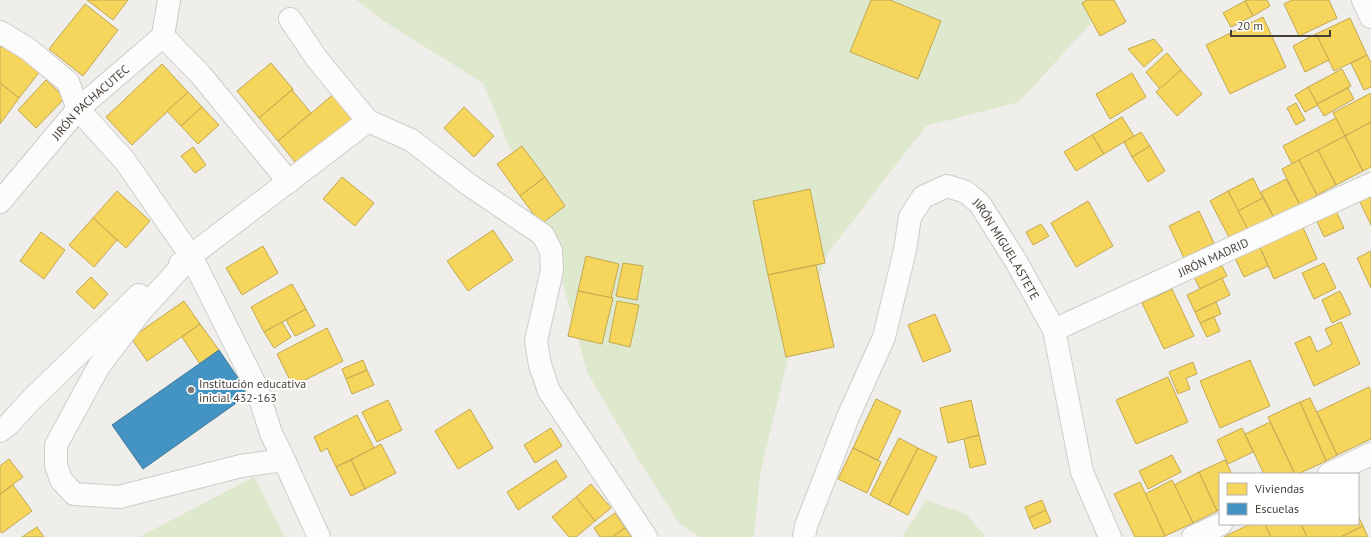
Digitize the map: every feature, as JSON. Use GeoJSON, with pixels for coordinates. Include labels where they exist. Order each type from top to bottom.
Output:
{"type":"FeatureCollection","features":[{"type":"Feature","properties":{"kind":"street"},"geometry":{"type":"LineString","coordinates":[[169,0],[163,36],[200,74],[289,182]]}},
{"type":"Feature","properties":{"kind":"street"},"geometry":{"type":"LineString","coordinates":[[1363,0],[1371,17]]}},
{"type":"Feature","properties":{"kind":"street"},"geometry":{"type":"LineString","coordinates":[[290,19],[316,59],[368,121],[411,140],[468,184],[542,235],[551,251],[552,270],[536,341],[540,365],[548,391],[602,469],[646,537]]}},
{"type":"Feature","properties":{"kind":"street"},"geometry":{"type":"LineString","coordinates":[[0,32],[28,50],[68,82],[78,109],[125,161],[191,256],[256,386],[271,433],[319,537]]}},
{"type":"Feature","properties":{"kind":"street","name":"JIRÓN PACHACUTEC"},"geometry":{"type":"LineString","coordinates":[[0,202],[78,109],[163,36]]}},
{"type":"Feature","properties":{"kind":"street"},"geometry":{"type":"LineString","coordinates":[[0,431],[8,425],[31,400],[142,292],[368,121]]}},
{"type":"Feature","properties":{"kind":"street","name":"JIRÓN MADRID"},"geometry":{"type":"LineString","coordinates":[[1054,330],[1371,184]]}},
{"type":"Feature","properties":{"kind":"street","name":"JIRÓN MIGUEL ASTETE"},"geometry":{"type":"LineString","coordinates":[[804,537],[806,526],[848,417],[884,337],[905,250],[910,217],[923,197],[947,186],[966,192],[980,204],[1017,263],[1054,330],[1082,472],[1110,537]]}},
{"type":"Feature","properties":{"kind":"street"},"geometry":{"type":"LineString","coordinates":[[191,256],[140,312],[99,366],[56,445],[56,465],[61,480],[74,494],[119,497],[241,466],[284,460]]}},
{"type":"Feature","properties":{"kind":"street"},"geometry":{"type":"LineString","coordinates":[[1330,473],[1371,454]]}},
{"type":"Feature","properties":{"kind":"street"},"geometry":{"type":"LineString","coordinates":[[1193,537],[1219,525]]}},
{"type":"Feature","properties":{"kind":"green space"},"geometry":{"type":"Polygon","coordinates":[[[356,0],[1112,0],[1019,102],[926,126],[828,253],[791,346],[760,474],[754,537],[700,537],[679,523],[638,459],[587,372],[558,266],[483,83],[382,20],[356,0]]]}},
{"type":"Feature","properties":{"kind":"green space"},"geometry":{"type":"Polygon","coordinates":[[[254,477],[285,537],[139,537],[254,477]]]}},
{"type":"Feature","properties":{"kind":"green space"},"geometry":{"type":"Polygon","coordinates":[[[926,500],[966,514],[986,537],[902,537],[926,500]]]}},
{"type":"Feature","properties":{"kind":"building: Viviendas"},"geometry":{"type":"Polygon","coordinates":[[[87,0],[128,0],[113,20],[87,0]]]}},
{"type":"Feature","properties":{"kind":"building: Viviendas"},"geometry":{"type":"Polygon","coordinates":[[[871,0],[890,0],[941,21],[918,79],[850,52],[871,0]]]}},
{"type":"Feature","properties":{"kind":"building: Viviendas"},"geometry":{"type":"Polygon","coordinates":[[[1087,0],[1114,0],[1126,22],[1100,36],[1082,3],[1087,0]]]}},
{"type":"Feature","properties":{"kind":"building: Viviendas"},"geometry":{"type":"Polygon","coordinates":[[[1267,0],[1270,6],[1253,16],[1245,1],[1267,0]]]}},
{"type":"Feature","properties":{"kind":"building: Viviendas"},"geometry":{"type":"Polygon","coordinates":[[[1292,0],[1329,0],[1337,18],[1299,36],[1284,4],[1292,0]]]}},
{"type":"Feature","properties":{"kind":"building: Viviendas"},"geometry":{"type":"Polygon","coordinates":[[[1245,1],[1253,16],[1231,27],[1223,13],[1245,1]]]}},
{"type":"Feature","properties":{"kind":"building: Viviendas"},"geometry":{"type":"Polygon","coordinates":[[[85,4],[118,30],[83,76],[49,49],[85,4]]]}},
{"type":"Feature","properties":{"kind":"building: Viviendas"},"geometry":{"type":"Polygon","coordinates":[[[1263,17],[1286,67],[1230,94],[1206,45],[1263,17]]]}},
{"type":"Feature","properties":{"kind":"building: Viviendas"},"geometry":{"type":"Polygon","coordinates":[[[1350,18],[1367,55],[1334,71],[1316,34],[1350,18]]]}},
{"type":"Feature","properties":{"kind":"building: Viviendas"},"geometry":{"type":"Polygon","coordinates":[[[1316,34],[1329,60],[1305,72],[1293,46],[1316,34]]]}},
{"type":"Feature","properties":{"kind":"building: Viviendas"},"geometry":{"type":"Polygon","coordinates":[[[1154,39],[1163,50],[1144,67],[1128,49],[1154,39]]]}},
{"type":"Feature","properties":{"kind":"building: Viviendas"},"geometry":{"type":"Polygon","coordinates":[[[4,43],[41,70],[19,98],[0,83],[0,48],[4,43]]]}},
{"type":"Feature","properties":{"kind":"building: Viviendas"},"geometry":{"type":"Polygon","coordinates":[[[1167,53],[1181,70],[1160,89],[1146,72],[1167,53]]]}},
{"type":"Feature","properties":{"kind":"building: Viviendas"},"geometry":{"type":"Polygon","coordinates":[[[1367,55],[1371,63],[1371,87],[1364,90],[1351,63],[1367,55]]]}},
{"type":"Feature","properties":{"kind":"building: Viviendas"},"geometry":{"type":"Polygon","coordinates":[[[271,63],[293,89],[259,118],[237,91],[271,63]]]}},
{"type":"Feature","properties":{"kind":"building: Viviendas"},"geometry":{"type":"Polygon","coordinates":[[[162,64],[188,92],[132,145],[106,117],[162,64]]]}},
{"type":"Feature","properties":{"kind":"building: Viviendas"},"geometry":{"type":"Polygon","coordinates":[[[1342,69],[1351,86],[1317,104],[1308,87],[1342,69]]]}},
{"type":"Feature","properties":{"kind":"building: Viviendas"},"geometry":{"type":"Polygon","coordinates":[[[1181,70],[1202,94],[1177,116],[1156,92],[1181,70]]]}},
{"type":"Feature","properties":{"kind":"building: Viviendas"},"geometry":{"type":"Polygon","coordinates":[[[1132,73],[1146,97],[1110,119],[1096,94],[1132,73]]]}},
{"type":"Feature","properties":{"kind":"building: Viviendas"},"geometry":{"type":"Polygon","coordinates":[[[46,80],[65,98],[36,128],[18,110],[46,80]]]}},
{"type":"Feature","properties":{"kind":"building: Viviendas"},"geometry":{"type":"Polygon","coordinates":[[[0,83],[19,98],[0,124],[0,83]]]}},
{"type":"Feature","properties":{"kind":"building: Viviendas"},"geometry":{"type":"Polygon","coordinates":[[[1308,87],[1318,105],[1305,112],[1295,95],[1308,87]]]}},
{"type":"Feature","properties":{"kind":"building: Viviendas"},"geometry":{"type":"Polygon","coordinates":[[[1348,88],[1354,99],[1324,116],[1317,104],[1348,88]]]}},
{"type":"Feature","properties":{"kind":"building: Viviendas"},"geometry":{"type":"Polygon","coordinates":[[[292,90],[311,113],[278,141],[259,118],[292,90]]]}},
{"type":"Feature","properties":{"kind":"building: Viviendas"},"geometry":{"type":"Polygon","coordinates":[[[188,92],[202,107],[181,126],[167,111],[188,92]]]}},
{"type":"Feature","properties":{"kind":"building: Viviendas"},"geometry":{"type":"Polygon","coordinates":[[[335,93],[357,120],[300,168],[278,141],[335,93]]]}},
{"type":"Feature","properties":{"kind":"building: Viviendas"},"geometry":{"type":"Polygon","coordinates":[[[1371,93],[1371,122],[1345,136],[1333,113],[1371,93]]]}},
{"type":"Feature","properties":{"kind":"building: Viviendas"},"geometry":{"type":"Polygon","coordinates":[[[1296,103],[1305,120],[1296,125],[1287,108],[1296,103]]]}},
{"type":"Feature","properties":{"kind":"building: Viviendas"},"geometry":{"type":"Polygon","coordinates":[[[202,107],[219,125],[198,144],[181,126],[202,107]]]}},
{"type":"Feature","properties":{"kind":"building: Viviendas"},"geometry":{"type":"Polygon","coordinates":[[[464,107],[494,136],[474,157],[444,128],[464,107]]]}},
{"type":"Feature","properties":{"kind":"building: Viviendas"},"geometry":{"type":"Polygon","coordinates":[[[1122,117],[1134,136],[1104,154],[1092,135],[1122,117]]]}},
{"type":"Feature","properties":{"kind":"building: Viviendas"},"geometry":{"type":"Polygon","coordinates":[[[1336,118],[1345,136],[1292,164],[1283,146],[1336,118]]]}},
{"type":"Feature","properties":{"kind":"building: Viviendas"},"geometry":{"type":"Polygon","coordinates":[[[1371,122],[1371,167],[1363,171],[1345,136],[1371,122]]]}},
{"type":"Feature","properties":{"kind":"building: Viviendas"},"geometry":{"type":"Polygon","coordinates":[[[1141,132],[1150,146],[1132,157],[1124,142],[1141,132]]]}},
{"type":"Feature","properties":{"kind":"building: Viviendas"},"geometry":{"type":"Polygon","coordinates":[[[1092,135],[1104,154],[1076,171],[1064,152],[1092,135]]]}},
{"type":"Feature","properties":{"kind":"building: Viviendas"},"geometry":{"type":"Polygon","coordinates":[[[1345,136],[1363,171],[1336,185],[1318,150],[1345,136]]]}},
{"type":"Feature","properties":{"kind":"building: Viviendas"},"geometry":{"type":"Polygon","coordinates":[[[522,146],[545,177],[520,196],[497,164],[522,146]]]}},
{"type":"Feature","properties":{"kind":"building: Viviendas"},"geometry":{"type":"Polygon","coordinates":[[[1150,146],[1165,171],[1148,182],[1132,157],[1150,146]]]}},
{"type":"Feature","properties":{"kind":"building: Viviendas"},"geometry":{"type":"Polygon","coordinates":[[[193,147],[206,165],[195,173],[181,156],[193,147]]]}},
{"type":"Feature","properties":{"kind":"building: Viviendas"},"geometry":{"type":"Polygon","coordinates":[[[1318,150],[1336,185],[1317,195],[1299,160],[1318,150]]]}},
{"type":"Feature","properties":{"kind":"building: Viviendas"},"geometry":{"type":"Polygon","coordinates":[[[1299,160],[1317,195],[1300,205],[1282,169],[1299,160]]]}},
{"type":"Feature","properties":{"kind":"building: Viviendas"},"geometry":{"type":"Polygon","coordinates":[[[342,177],[374,203],[355,226],[323,199],[342,177]]]}},
{"type":"Feature","properties":{"kind":"building: Viviendas"},"geometry":{"type":"Polygon","coordinates":[[[545,177],[565,206],[541,224],[520,196],[545,177]]]}},
{"type":"Feature","properties":{"kind":"building: Viviendas"},"geometry":{"type":"Polygon","coordinates":[[[1253,178],[1263,198],[1238,211],[1228,191],[1253,178]]]}},
{"type":"Feature","properties":{"kind":"building: Viviendas"},"geometry":{"type":"Polygon","coordinates":[[[1286,179],[1300,205],[1274,218],[1261,192],[1286,179]]]}},
{"type":"Feature","properties":{"kind":"building: Viviendas"},"geometry":{"type":"Polygon","coordinates":[[[810,189],[825,263],[768,275],[753,201],[810,189]]]}},
{"type":"Feature","properties":{"kind":"building: Viviendas"},"geometry":{"type":"Polygon","coordinates":[[[117,191],[150,221],[126,248],[93,218],[117,191]]]}},
{"type":"Feature","properties":{"kind":"building: Viviendas"},"geometry":{"type":"Polygon","coordinates":[[[1228,191],[1249,231],[1231,241],[1210,201],[1228,191]]]}},
{"type":"Feature","properties":{"kind":"building: Viviendas"},"geometry":{"type":"Polygon","coordinates":[[[1371,194],[1371,225],[1359,200],[1371,194]]]}},
{"type":"Feature","properties":{"kind":"building: Viviendas"},"geometry":{"type":"Polygon","coordinates":[[[1263,198],[1274,218],[1249,231],[1238,211],[1263,198]]]}},
{"type":"Feature","properties":{"kind":"building: Viviendas"},"geometry":{"type":"Polygon","coordinates":[[[1088,201],[1113,246],[1076,267],[1051,223],[1088,201]]]}},
{"type":"Feature","properties":{"kind":"building: Viviendas"},"geometry":{"type":"Polygon","coordinates":[[[1199,211],[1214,243],[1184,258],[1169,226],[1199,211]]]}},
{"type":"Feature","properties":{"kind":"building: Viviendas"},"geometry":{"type":"Polygon","coordinates":[[[1336,211],[1344,228],[1324,237],[1316,219],[1336,211]]]}},
{"type":"Feature","properties":{"kind":"building: Viviendas"},"geometry":{"type":"Polygon","coordinates":[[[93,218],[117,240],[94,267],[69,245],[93,218]]]}},
{"type":"Feature","properties":{"kind":"building: Viviendas"},"geometry":{"type":"Polygon","coordinates":[[[1041,224],[1049,236],[1033,245],[1026,232],[1041,224]]]}},
{"type":"Feature","properties":{"kind":"building: Viviendas"},"geometry":{"type":"Polygon","coordinates":[[[1302,225],[1317,259],[1274,279],[1259,245],[1302,225]]]}},
{"type":"Feature","properties":{"kind":"building: Viviendas"},"geometry":{"type":"Polygon","coordinates":[[[493,230],[513,260],[468,291],[447,261],[493,230]]]}},
{"type":"Feature","properties":{"kind":"building: Viviendas"},"geometry":{"type":"Polygon","coordinates":[[[41,232],[65,250],[44,279],[20,261],[41,232]]]}},
{"type":"Feature","properties":{"kind":"building: Viviendas"},"geometry":{"type":"Polygon","coordinates":[[[1259,245],[1268,266],[1244,277],[1234,256],[1259,245]]]}},
{"type":"Feature","properties":{"kind":"building: Viviendas"},"geometry":{"type":"Polygon","coordinates":[[[263,246],[278,273],[242,295],[226,268],[263,246]]]}},
{"type":"Feature","properties":{"kind":"building: Viviendas"},"geometry":{"type":"Polygon","coordinates":[[[1371,251],[1371,288],[1357,258],[1371,251]]]}},
{"type":"Feature","properties":{"kind":"building: Viviendas"},"geometry":{"type":"Polygon","coordinates":[[[586,256],[619,264],[611,298],[578,291],[586,256]]]}},
{"type":"Feature","properties":{"kind":"building: Viviendas"},"geometry":{"type":"Polygon","coordinates":[[[623,263],[643,266],[637,300],[616,296],[623,263]]]}},
{"type":"Feature","properties":{"kind":"building: Viviendas"},"geometry":{"type":"Polygon","coordinates":[[[1324,263],[1336,288],[1314,299],[1302,273],[1324,263]]]}},
{"type":"Feature","properties":{"kind":"building: Viviendas"},"geometry":{"type":"Polygon","coordinates":[[[1221,264],[1227,276],[1200,289],[1194,277],[1221,264]]]}},
{"type":"Feature","properties":{"kind":"building: Viviendas"},"geometry":{"type":"Polygon","coordinates":[[[816,265],[834,347],[786,357],[768,275],[816,265]]]}},
{"type":"Feature","properties":{"kind":"building: Viviendas"},"geometry":{"type":"Polygon","coordinates":[[[91,277],[108,294],[94,309],[76,292],[91,277]]]}},
{"type":"Feature","properties":{"kind":"building: Viviendas"},"geometry":{"type":"Polygon","coordinates":[[[1222,278],[1230,295],[1195,312],[1187,295],[1222,278]]]}},
{"type":"Feature","properties":{"kind":"building: Viviendas"},"geometry":{"type":"Polygon","coordinates":[[[292,284],[306,309],[264,332],[251,307],[292,284]]]}},
{"type":"Feature","properties":{"kind":"building: Viviendas"},"geometry":{"type":"Polygon","coordinates":[[[1172,289],[1194,336],[1164,349],[1142,303],[1172,289]]]}},
{"type":"Feature","properties":{"kind":"building: Viviendas"},"geometry":{"type":"Polygon","coordinates":[[[578,291],[613,298],[602,344],[568,336],[578,291]]]}},
{"type":"Feature","properties":{"kind":"building: Viviendas"},"geometry":{"type":"Polygon","coordinates":[[[1340,291],[1351,314],[1332,323],[1322,300],[1340,291]]]}},
{"type":"Feature","properties":{"kind":"building: Viviendas"},"geometry":{"type":"Polygon","coordinates":[[[184,301],[200,324],[147,361],[131,338],[184,301]]]}},
{"type":"Feature","properties":{"kind":"building: Viviendas"},"geometry":{"type":"Polygon","coordinates":[[[617,301],[639,305],[630,347],[609,342],[617,301]]]}},
{"type":"Feature","properties":{"kind":"building: Viviendas"},"geometry":{"type":"Polygon","coordinates":[[[1216,302],[1221,314],[1200,323],[1195,312],[1216,302]]]}},
{"type":"Feature","properties":{"kind":"building: Viviendas"},"geometry":{"type":"Polygon","coordinates":[[[306,309],[315,326],[295,336],[286,320],[306,309]]]}},
{"type":"Feature","properties":{"kind":"building: Viviendas"},"geometry":{"type":"Polygon","coordinates":[[[935,314],[951,351],[923,362],[908,325],[935,314]]]}},
{"type":"Feature","properties":{"kind":"building: Viviendas"},"geometry":{"type":"Polygon","coordinates":[[[1214,317],[1220,331],[1207,337],[1200,323],[1214,317]]]}},
{"type":"Feature","properties":{"kind":"building: Viviendas"},"geometry":{"type":"Polygon","coordinates":[[[282,322],[291,337],[274,348],[264,332],[282,322]]]}},
{"type":"Feature","properties":{"kind":"building: Viviendas"},"geometry":{"type":"Polygon","coordinates":[[[1341,322],[1360,364],[1314,386],[1295,343],[1310,336],[1317,352],[1332,344],[1325,329],[1341,322]]]}},
{"type":"Feature","properties":{"kind":"building: Viviendas"},"geometry":{"type":"Polygon","coordinates":[[[200,324],[219,350],[200,364],[182,337],[200,324]]]}},
{"type":"Feature","properties":{"kind":"building: Viviendas"},"geometry":{"type":"Polygon","coordinates":[[[327,328],[343,361],[293,386],[277,354],[327,328]]]}},
{"type":"Feature","properties":{"kind":"building: Viviendas"},"geometry":{"type":"Polygon","coordinates":[[[363,360],[367,370],[346,379],[342,369],[363,360]]]}},
{"type":"Feature","properties":{"kind":"building: Viviendas"},"geometry":{"type":"Polygon","coordinates":[[[1250,360],[1270,406],[1220,428],[1200,381],[1250,360]]]}},
{"type":"Feature","properties":{"kind":"building: Viviendas"},"geometry":{"type":"Polygon","coordinates":[[[1193,362],[1197,374],[1186,378],[1190,389],[1178,394],[1169,372],[1193,362]]]}},
{"type":"Feature","properties":{"kind":"building: Viviendas"},"geometry":{"type":"Polygon","coordinates":[[[367,370],[374,385],[352,394],[346,379],[367,370]]]}},
{"type":"Feature","properties":{"kind":"building: Viviendas"},"geometry":{"type":"Polygon","coordinates":[[[1168,377],[1188,422],[1136,444],[1116,400],[1168,377]]]}},
{"type":"Feature","properties":{"kind":"building: Viviendas"},"geometry":{"type":"Polygon","coordinates":[[[1369,387],[1371,391],[1371,439],[1337,455],[1317,412],[1369,387]]]}},
{"type":"Feature","properties":{"kind":"building: Viviendas"},"geometry":{"type":"Polygon","coordinates":[[[1310,398],[1337,455],[1326,461],[1300,402],[1310,398]]]}},
{"type":"Feature","properties":{"kind":"building: Viviendas"},"geometry":{"type":"Polygon","coordinates":[[[876,399],[901,411],[878,460],[853,448],[876,399]]]}},
{"type":"Feature","properties":{"kind":"building: Viviendas"},"geometry":{"type":"Polygon","coordinates":[[[388,400],[402,430],[377,442],[362,412],[388,400]]]}},
{"type":"Feature","properties":{"kind":"building: Viviendas"},"geometry":{"type":"Polygon","coordinates":[[[971,400],[979,435],[948,443],[940,408],[971,400]]]}},
{"type":"Feature","properties":{"kind":"building: Viviendas"},"geometry":{"type":"Polygon","coordinates":[[[1300,402],[1326,461],[1300,473],[1295,473],[1268,417],[1300,402]]]}},
{"type":"Feature","properties":{"kind":"building: Viviendas"},"geometry":{"type":"Polygon","coordinates":[[[470,409],[493,448],[458,469],[435,431],[470,409]]]}},
{"type":"Feature","properties":{"kind":"building: Viviendas"},"geometry":{"type":"Polygon","coordinates":[[[357,415],[374,448],[336,467],[327,448],[321,452],[314,437],[357,415]]]}},
{"type":"Feature","properties":{"kind":"building: Viviendas"},"geometry":{"type":"Polygon","coordinates":[[[1270,422],[1295,473],[1264,473],[1245,434],[1270,422]]]}},
{"type":"Feature","properties":{"kind":"building: Viviendas"},"geometry":{"type":"Polygon","coordinates":[[[551,428],[562,446],[535,463],[524,445],[551,428]]]}},
{"type":"Feature","properties":{"kind":"building: Viviendas"},"geometry":{"type":"Polygon","coordinates":[[[1242,428],[1253,452],[1228,464],[1217,440],[1242,428]]]}},
{"type":"Feature","properties":{"kind":"building: Viviendas"},"geometry":{"type":"Polygon","coordinates":[[[979,435],[986,464],[970,468],[964,439],[979,435]]]}},
{"type":"Feature","properties":{"kind":"building: Viviendas"},"geometry":{"type":"Polygon","coordinates":[[[899,438],[918,448],[889,505],[870,495],[899,438]]]}},
{"type":"Feature","properties":{"kind":"building: Viviendas"},"geometry":{"type":"Polygon","coordinates":[[[381,444],[396,473],[365,489],[351,460],[381,444]]]}},
{"type":"Feature","properties":{"kind":"building: Viviendas"},"geometry":{"type":"Polygon","coordinates":[[[853,448],[881,462],[867,493],[838,479],[853,448]]]}},
{"type":"Feature","properties":{"kind":"building: Viviendas"},"geometry":{"type":"Polygon","coordinates":[[[918,448],[937,457],[908,515],[889,505],[918,448]]]}},
{"type":"Feature","properties":{"kind":"building: Viviendas"},"geometry":{"type":"Polygon","coordinates":[[[1172,455],[1181,472],[1148,489],[1139,471],[1172,455]]]}},
{"type":"Feature","properties":{"kind":"building: Viviendas"},"geometry":{"type":"Polygon","coordinates":[[[9,459],[23,477],[0,494],[0,466],[9,459]]]}},
{"type":"Feature","properties":{"kind":"building: Viviendas"},"geometry":{"type":"Polygon","coordinates":[[[351,460],[365,489],[351,496],[336,467],[351,460]]]}},
{"type":"Feature","properties":{"kind":"building: Viviendas"},"geometry":{"type":"Polygon","coordinates":[[[556,460],[567,477],[518,510],[507,492],[556,460]]]}},
{"type":"Feature","properties":{"kind":"building: Viviendas"},"geometry":{"type":"Polygon","coordinates":[[[1225,460],[1232,473],[1219,473],[1219,510],[1217,511],[1199,472],[1225,460]]]}},
{"type":"Feature","properties":{"kind":"building: Viviendas"},"geometry":{"type":"Polygon","coordinates":[[[1199,472],[1217,511],[1193,523],[1174,485],[1199,472]]]}},
{"type":"Feature","properties":{"kind":"building: Viviendas"},"geometry":{"type":"Polygon","coordinates":[[[1172,480],[1193,523],[1165,536],[1145,494],[1172,480]]]}},
{"type":"Feature","properties":{"kind":"building: Viviendas"},"geometry":{"type":"Polygon","coordinates":[[[1140,482],[1165,536],[1164,537],[1135,537],[1114,494],[1140,482]]]}},
{"type":"Feature","properties":{"kind":"building: Viviendas"},"geometry":{"type":"Polygon","coordinates":[[[591,484],[611,508],[595,521],[576,497],[591,484]]]}},
{"type":"Feature","properties":{"kind":"building: Viviendas"},"geometry":{"type":"Polygon","coordinates":[[[13,485],[32,511],[2,533],[0,531],[0,494],[13,485]]]}},
{"type":"Feature","properties":{"kind":"building: Viviendas"},"geometry":{"type":"Polygon","coordinates":[[[576,497],[595,521],[576,537],[569,537],[552,517],[576,497]]]}},
{"type":"Feature","properties":{"kind":"building: Viviendas"},"geometry":{"type":"Polygon","coordinates":[[[1042,500],[1046,510],[1029,518],[1025,507],[1042,500]]]}},
{"type":"Feature","properties":{"kind":"building: Viviendas"},"geometry":{"type":"Polygon","coordinates":[[[1046,510],[1051,522],[1034,529],[1029,518],[1046,510]]]}},
{"type":"Feature","properties":{"kind":"building: Viviendas"},"geometry":{"type":"Polygon","coordinates":[[[615,513],[625,528],[612,537],[600,537],[594,528],[615,513]]]}},
{"type":"Feature","properties":{"kind":"building: Viviendas"},"geometry":{"type":"Polygon","coordinates":[[[1359,518],[1363,526],[1341,537],[1307,537],[1301,525],[1359,525],[1359,518]]]}},
{"type":"Feature","properties":{"kind":"building: Viviendas"},"geometry":{"type":"Polygon","coordinates":[[[1248,525],[1265,525],[1271,537],[1224,537],[1248,525]]]}},
{"type":"Feature","properties":{"kind":"building: Viviendas"},"geometry":{"type":"Polygon","coordinates":[[[1265,525],[1301,525],[1307,537],[1271,537],[1265,525]]]}},
{"type":"Feature","properties":{"kind":"building: Viviendas"},"geometry":{"type":"Polygon","coordinates":[[[1363,526],[1368,537],[1341,537],[1363,526]]]}},
{"type":"Feature","properties":{"kind":"building: Viviendas"},"geometry":{"type":"Polygon","coordinates":[[[37,527],[44,537],[22,537],[37,527]]]}},
{"type":"Feature","properties":{"kind":"building: Viviendas"},"geometry":{"type":"Polygon","coordinates":[[[625,528],[632,537],[612,537],[625,528]]]}},
{"type":"Feature","properties":{"kind":"building: Escuelas"},"geometry":{"type":"Polygon","coordinates":[[[219,350],[249,394],[143,469],[112,425],[219,350]]]}},
{"type":"Feature","properties":{"kind":"place","name":"Institución educativa inicial 432-163"},"geometry":{"type":"Point","coordinates":[191,390]}}]}
